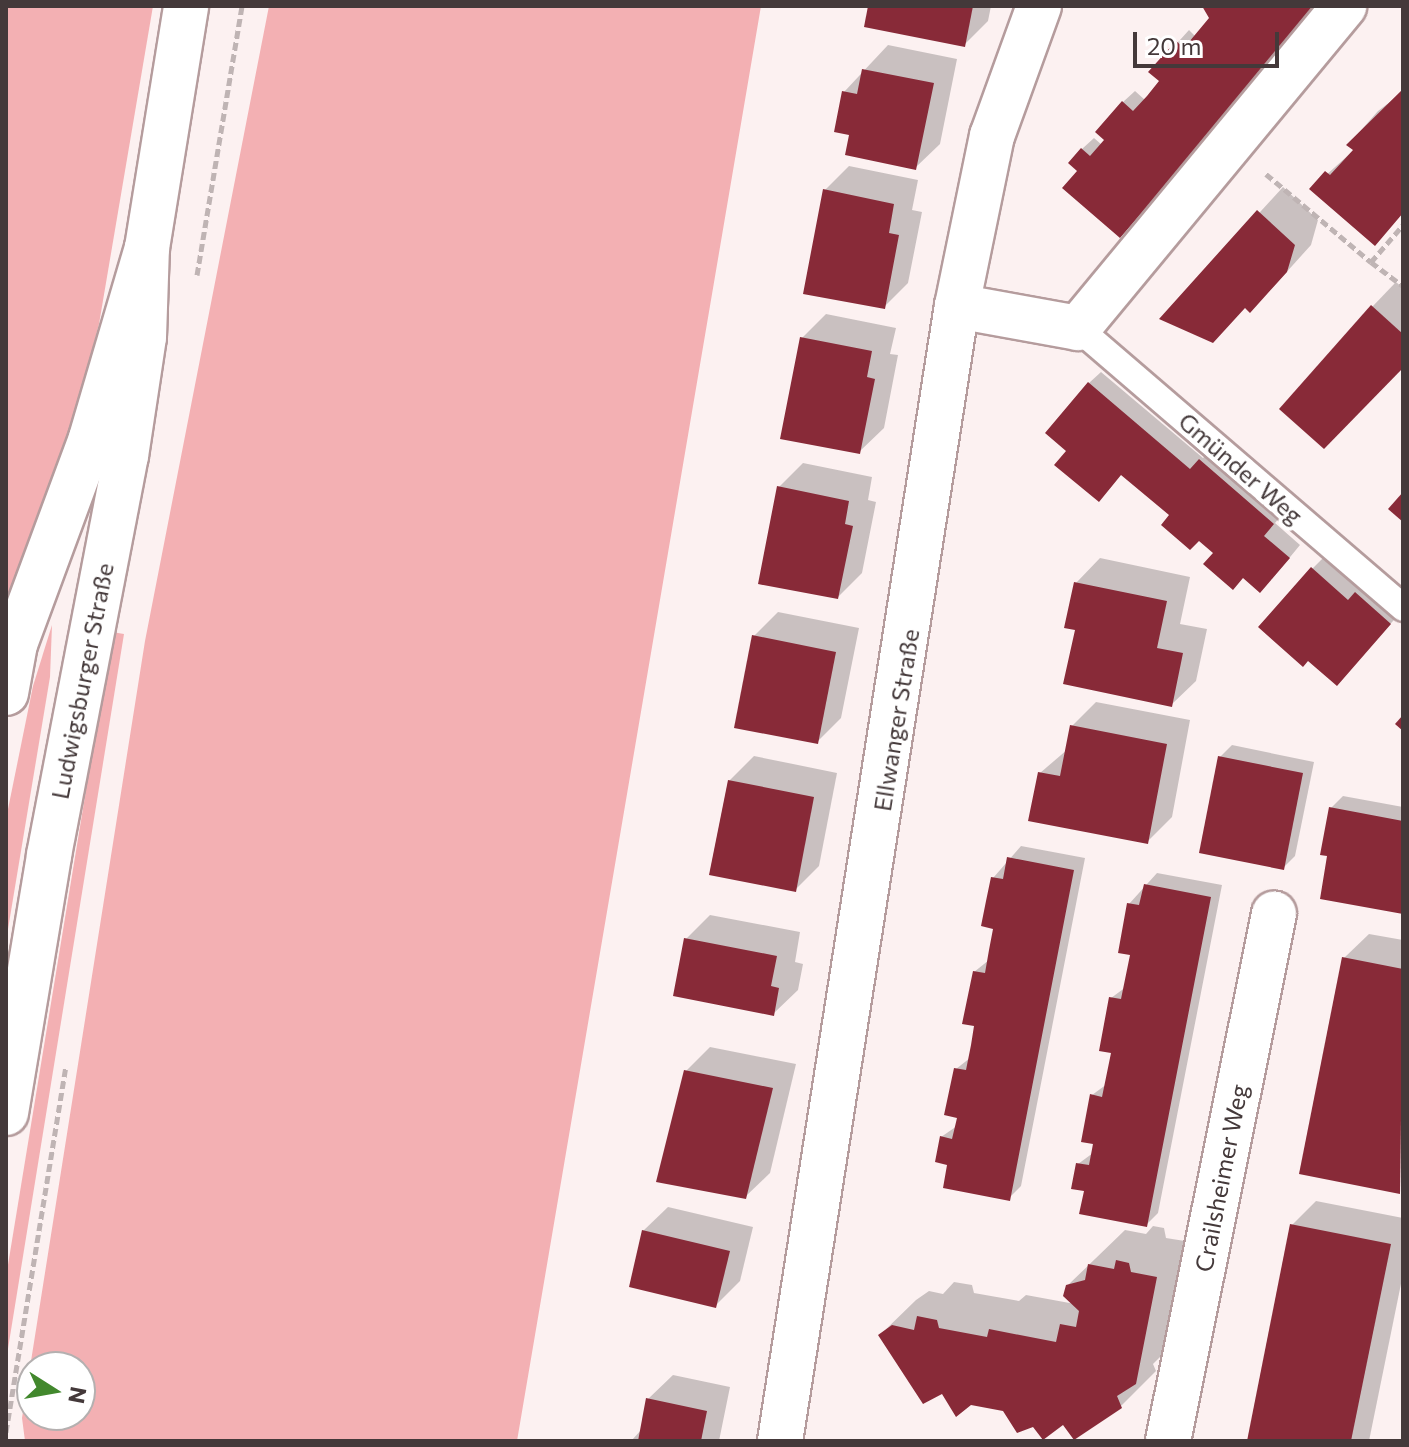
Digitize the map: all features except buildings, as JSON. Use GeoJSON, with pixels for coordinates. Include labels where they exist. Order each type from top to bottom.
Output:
{"type":"FeatureCollection","features":[{"type":"Feature","properties":{"kind":"street","name":"Ludwigsburger Straße"},"geometry":{"type":"LineString","coordinates":[[6,1113],[49,855],[126,456],[144,337],[147,248],[186,6]]}},
{"type":"Feature","properties":{"kind":"street","name":"Ellwanger Straße"},"geometry":{"type":"LineString","coordinates":[[780,1441],[957,306],[992,136],[1039,6]]}},
{"type":"Feature","properties":{"kind":"street"},"geometry":{"type":"LineString","coordinates":[[957,306],[1078,328],[1344,6]]}},
{"type":"Feature","properties":{"kind":"street","name":"Ludwigsburger Straße"},"geometry":{"type":"LineString","coordinates":[[6,693],[15,644],[91,438],[147,248]]}},
{"type":"Feature","properties":{"kind":"street","name":"Crailsheimer Weg"},"geometry":{"type":"LineString","coordinates":[[1168,1441],[1274,914]]}},
{"type":"Feature","properties":{"kind":"lane","name":"Gmünder Weg"},"geometry":{"type":"LineString","coordinates":[[1078,328],[1403,608]]}},
{"type":"Feature","properties":{"kind":"path"},"geometry":{"type":"LineString","coordinates":[[1230,144],[1403,286]]}},
{"type":"Feature","properties":{"kind":"path"},"geometry":{"type":"LineString","coordinates":[[1371,262],[1403,225]]}},
{"type":"Feature","properties":{"kind":"shaded area"},"geometry":{"type":"Polygon","coordinates":[[[6,6],[153,6],[99,324],[54,494],[6,604],[6,6]]]}},
{"type":"Feature","properties":{"kind":"shaded area"},"geometry":{"type":"Polygon","coordinates":[[[269,6],[761,6],[517,1441],[25,1441],[24,1431],[96,1431],[96,1351],[33,1351],[145,641],[269,6]]]}},
{"type":"Feature","properties":{"kind":"shaded area"},"geometry":{"type":"Polygon","coordinates":[[[52,625],[50,677],[6,941],[6,819],[33,686],[52,625]]]}},
{"type":"Feature","properties":{"kind":"shaded area"},"geometry":{"type":"Polygon","coordinates":[[[112,632],[124,634],[6,1361],[6,1277],[112,632]]]}}]}
